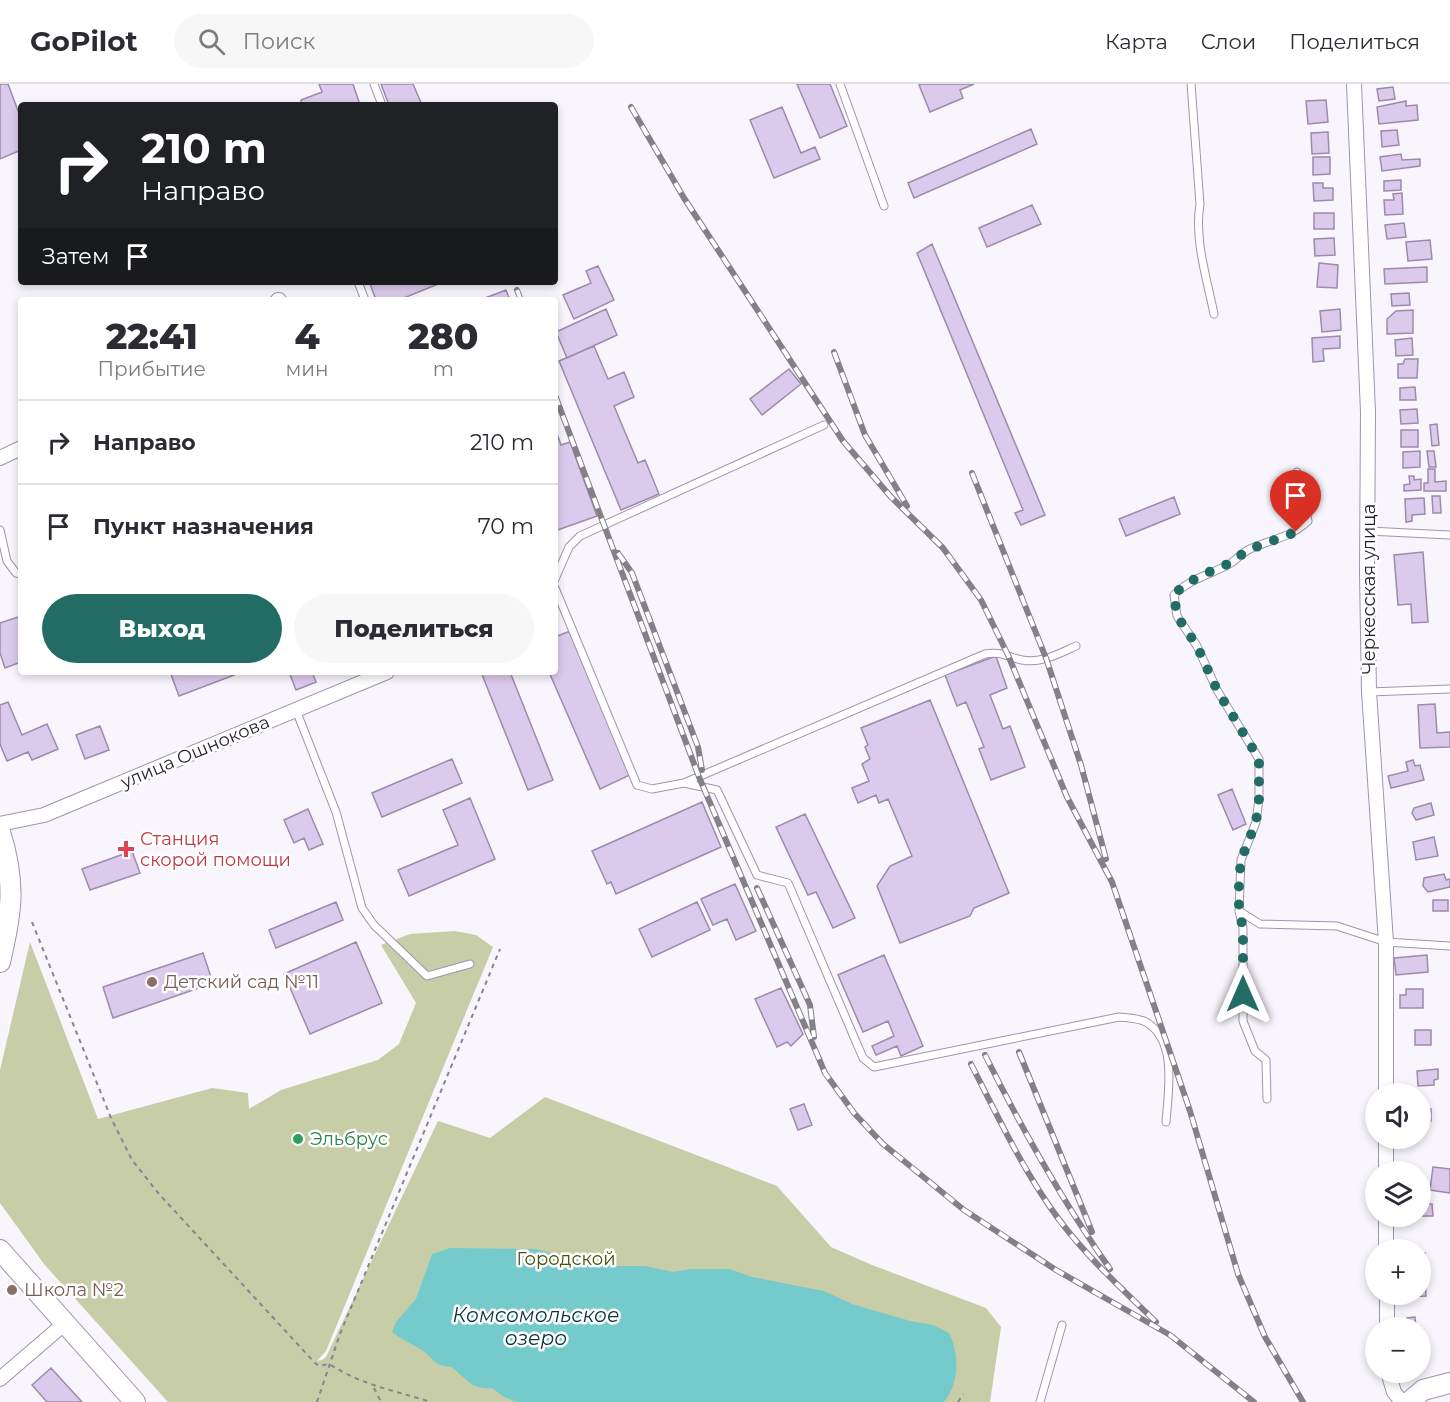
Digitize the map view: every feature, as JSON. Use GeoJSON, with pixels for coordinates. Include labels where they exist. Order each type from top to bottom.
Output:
{"type":"FeatureCollection","features":[{"type":"Feature","properties":{"kind":"main road"},"geometry":{"type":"LineString","coordinates":[[0,832],[8,867],[12,906],[0,962]]}},
{"type":"Feature","properties":{"kind":"main road"},"geometry":{"type":"LineString","coordinates":[[0,1250],[135,1402]]}},
{"type":"Feature","properties":{"kind":"main road"},"geometry":{"type":"LineString","coordinates":[[1409,1402],[1423,1390],[1450,1383]]}},
{"type":"Feature","properties":{"kind":"street","name":"Черкесская улица"},"geometry":{"type":"LineString","coordinates":[[1354,84],[1368,412],[1370,692],[1386,942],[1386,1083]]}},
{"type":"Feature","properties":{"kind":"street"},"geometry":{"type":"LineString","coordinates":[[0,458],[18,449]]}},
{"type":"Feature","properties":{"kind":"street","name":"улица Ошнокова"},"geometry":{"type":"LineString","coordinates":[[0,824],[44,815],[380,675]]}},
{"type":"Feature","properties":{"kind":"street"},"geometry":{"type":"LineString","coordinates":[[0,1380],[64,1324]]}},
{"type":"Feature","properties":{"kind":"street"},"geometry":{"type":"LineString","coordinates":[[1392,1383],[1402,1402]]}},
{"type":"Feature","properties":{"kind":"lane"},"geometry":{"type":"LineString","coordinates":[[374,84],[381,102]]}},
{"type":"Feature","properties":{"kind":"lane"},"geometry":{"type":"LineString","coordinates":[[840,84],[884,206]]}},
{"type":"Feature","properties":{"kind":"lane"},"geometry":{"type":"LineString","coordinates":[[1191,84],[1200,204],[1198,219],[1204,266],[1214,314]]}},
{"type":"Feature","properties":{"kind":"lane"},"geometry":{"type":"LineString","coordinates":[[558,572],[569,547],[580,536],[824,425]]}},
{"type":"Feature","properties":{"kind":"lane"},"geometry":{"type":"LineString","coordinates":[[1267,1099],[1266,1060],[1255,1051],[1243,1021],[1243,928],[1239,911],[1241,860],[1256,822],[1259,799],[1259,759],[1217,690],[1197,646],[1177,616],[1174,595],[1198,577],[1230,563],[1248,550],[1296,532],[1308,521],[1297,472]]}},
{"type":"Feature","properties":{"kind":"lane"},"geometry":{"type":"LineString","coordinates":[[0,530],[7,561],[18,573]]}},
{"type":"Feature","properties":{"kind":"lane"},"geometry":{"type":"LineString","coordinates":[[1368,531],[1450,535]]}},
{"type":"Feature","properties":{"kind":"lane"},"geometry":{"type":"LineString","coordinates":[[558,595],[637,785],[652,789],[684,783],[985,654],[999,652],[1022,660],[1034,661],[1077,646]]}},
{"type":"Feature","properties":{"kind":"lane"},"geometry":{"type":"LineString","coordinates":[[1370,692],[1450,689]]}},
{"type":"Feature","properties":{"kind":"lane"},"geometry":{"type":"LineString","coordinates":[[296,709],[336,812],[362,908],[374,925],[427,976],[470,964]]}},
{"type":"Feature","properties":{"kind":"lane"},"geometry":{"type":"LineString","coordinates":[[684,783],[717,790],[756,875],[788,883],[863,1058],[874,1068],[1119,1017],[1135,1018],[1147,1023],[1159,1036],[1167,1052],[1169,1071],[1166,1122]]}},
{"type":"Feature","properties":{"kind":"lane"},"geometry":{"type":"LineString","coordinates":[[1239,911],[1260,924],[1337,926],[1386,942],[1450,946]]}},
{"type":"Feature","properties":{"kind":"lane"},"geometry":{"type":"LineString","coordinates":[[1040,1402],[1062,1325]]}},
{"type":"Feature","properties":{"kind":"path"},"geometry":{"type":"LineString","coordinates":[[32,922],[111,1118],[132,1160],[167,1203],[315,1363],[319,1366],[329,1364],[351,1378],[374,1387],[398,1391],[431,1402]]}},
{"type":"Feature","properties":{"kind":"path"},"geometry":{"type":"LineString","coordinates":[[317,1402],[329,1364],[399,1189],[500,949]]}},
{"type":"Feature","properties":{"kind":"path"},"geometry":{"type":"LineString","coordinates":[[374,1387],[381,1402]]}},
{"type":"Feature","properties":{"kind":"path"},"geometry":{"type":"LineString","coordinates":[[958,1402],[963,1394]]}},
{"type":"Feature","properties":{"kind":"green space","name":"Городской"},"geometry":{"type":"Polygon","coordinates":[[[455,931],[476,935],[493,947],[326,1351],[317,1361],[326,1357],[438,1121],[490,1138],[545,1097],[777,1186],[831,1247],[986,1308],[1001,1327],[990,1402],[168,1402],[44,1264],[0,1203],[0,1070],[30,942],[98,1119],[212,1088],[248,1093],[249,1109],[281,1090],[378,1060],[399,1044],[416,1003],[381,945],[410,934],[455,931]]]}},
{"type":"Feature","properties":{"kind":"water","name":"Комсомольское озеро"},"geometry":{"type":"Polygon","coordinates":[[[450,1248],[535,1249],[588,1262],[602,1261],[615,1266],[645,1266],[673,1272],[691,1269],[729,1269],[752,1277],[824,1291],[852,1304],[910,1321],[933,1325],[949,1333],[956,1359],[953,1386],[944,1402],[517,1402],[504,1397],[492,1388],[474,1385],[452,1367],[437,1363],[425,1352],[392,1332],[396,1322],[416,1299],[432,1254],[450,1248]]]}},
{"type":"Feature","properties":{"kind":"building"},"geometry":{"type":"Polygon","coordinates":[[[0,84],[8,84],[18,111],[18,151],[0,159],[0,84]]]}},
{"type":"Feature","properties":{"kind":"building"},"geometry":{"type":"Polygon","coordinates":[[[319,84],[353,84],[359,102],[301,102],[301,100],[322,92],[319,84]]]}},
{"type":"Feature","properties":{"kind":"building"},"geometry":{"type":"Polygon","coordinates":[[[381,84],[413,84],[421,102],[388,102],[381,84]]]}},
{"type":"Feature","properties":{"kind":"building"},"geometry":{"type":"Polygon","coordinates":[[[797,84],[830,84],[847,126],[820,138],[797,84]]]}},
{"type":"Feature","properties":{"kind":"building"},"geometry":{"type":"Polygon","coordinates":[[[974,84],[960,90],[963,98],[930,112],[919,85],[974,84]]]}},
{"type":"Feature","properties":{"kind":"building"},"geometry":{"type":"Polygon","coordinates":[[[1393,87],[1395,99],[1379,101],[1377,89],[1393,87]]]}},
{"type":"Feature","properties":{"kind":"building"},"geometry":{"type":"Polygon","coordinates":[[[1326,100],[1328,122],[1308,124],[1306,101],[1326,100]]]}},
{"type":"Feature","properties":{"kind":"building"},"geometry":{"type":"Polygon","coordinates":[[[1406,101],[1406,106],[1417,105],[1418,120],[1379,124],[1377,107],[1406,101]]]}},
{"type":"Feature","properties":{"kind":"building"},"geometry":{"type":"Polygon","coordinates":[[[782,107],[801,153],[815,147],[820,159],[774,178],[750,120],[782,107]]]}},
{"type":"Feature","properties":{"kind":"building"},"geometry":{"type":"Polygon","coordinates":[[[1031,129],[1037,144],[914,198],[908,183],[1031,129]]]}},
{"type":"Feature","properties":{"kind":"building"},"geometry":{"type":"Polygon","coordinates":[[[1397,130],[1399,145],[1382,147],[1381,131],[1397,130]]]}},
{"type":"Feature","properties":{"kind":"building"},"geometry":{"type":"Polygon","coordinates":[[[1328,132],[1329,153],[1312,154],[1311,133],[1328,132]]]}},
{"type":"Feature","properties":{"kind":"building"},"geometry":{"type":"Polygon","coordinates":[[[1401,154],[1402,160],[1420,159],[1420,166],[1382,171],[1380,157],[1401,154]]]}},
{"type":"Feature","properties":{"kind":"building"},"geometry":{"type":"Polygon","coordinates":[[[1313,157],[1330,157],[1330,174],[1313,175],[1313,157]]]}},
{"type":"Feature","properties":{"kind":"building"},"geometry":{"type":"Polygon","coordinates":[[[1401,180],[1401,190],[1384,191],[1384,181],[1401,180]]]}},
{"type":"Feature","properties":{"kind":"building"},"geometry":{"type":"Polygon","coordinates":[[[1313,183],[1323,183],[1323,188],[1333,188],[1333,200],[1314,201],[1313,183]]]}},
{"type":"Feature","properties":{"kind":"building"},"geometry":{"type":"Polygon","coordinates":[[[1402,193],[1403,214],[1385,215],[1384,200],[1394,200],[1393,194],[1402,193]]]}},
{"type":"Feature","properties":{"kind":"building"},"geometry":{"type":"Polygon","coordinates":[[[1032,205],[1041,224],[987,247],[979,228],[1032,205]]]}},
{"type":"Feature","properties":{"kind":"building"},"geometry":{"type":"Polygon","coordinates":[[[1314,213],[1334,213],[1334,229],[1314,229],[1314,213]]]}},
{"type":"Feature","properties":{"kind":"building"},"geometry":{"type":"Polygon","coordinates":[[[1404,223],[1406,237],[1387,239],[1385,225],[1404,223]]]}},
{"type":"Feature","properties":{"kind":"building"},"geometry":{"type":"Polygon","coordinates":[[[1334,238],[1335,255],[1315,256],[1314,239],[1334,238]]]}},
{"type":"Feature","properties":{"kind":"building"},"geometry":{"type":"Polygon","coordinates":[[[1430,240],[1432,259],[1408,261],[1406,242],[1430,240]]]}},
{"type":"Feature","properties":{"kind":"building"},"geometry":{"type":"Polygon","coordinates":[[[932,244],[1045,515],[1021,525],[1015,513],[1023,510],[917,253],[932,244]]]}},
{"type":"Feature","properties":{"kind":"building"},"geometry":{"type":"Polygon","coordinates":[[[1319,263],[1338,265],[1337,288],[1317,287],[1319,263]]]}},
{"type":"Feature","properties":{"kind":"building"},"geometry":{"type":"Polygon","coordinates":[[[598,266],[614,300],[574,319],[563,295],[591,283],[586,271],[598,266]]]}},
{"type":"Feature","properties":{"kind":"building"},"geometry":{"type":"Polygon","coordinates":[[[1427,267],[1427,282],[1385,284],[1384,269],[1427,267]]]}},
{"type":"Feature","properties":{"kind":"building"},"geometry":{"type":"Polygon","coordinates":[[[370,285],[436,285],[406,297],[375,297],[370,285]]]}},
{"type":"Feature","properties":{"kind":"building"},"geometry":{"type":"Polygon","coordinates":[[[506,290],[509,297],[488,297],[506,290]]]}},
{"type":"Feature","properties":{"kind":"building"},"geometry":{"type":"Polygon","coordinates":[[[1409,293],[1410,305],[1392,306],[1391,294],[1409,293]]]}},
{"type":"Feature","properties":{"kind":"building"},"geometry":{"type":"Polygon","coordinates":[[[606,309],[617,335],[567,358],[558,331],[606,309]]]}},
{"type":"Feature","properties":{"kind":"building"},"geometry":{"type":"Polygon","coordinates":[[[1340,309],[1341,330],[1322,332],[1320,311],[1340,309]]]}},
{"type":"Feature","properties":{"kind":"building"},"geometry":{"type":"Polygon","coordinates":[[[1413,310],[1413,333],[1387,334],[1387,319],[1396,311],[1413,310]]]}},
{"type":"Feature","properties":{"kind":"building"},"geometry":{"type":"Polygon","coordinates":[[[1340,336],[1340,348],[1323,349],[1324,361],[1313,362],[1312,338],[1340,336]]]}},
{"type":"Feature","properties":{"kind":"building"},"geometry":{"type":"Polygon","coordinates":[[[1412,338],[1413,355],[1396,356],[1395,340],[1412,338]]]}},
{"type":"Feature","properties":{"kind":"building"},"geometry":{"type":"Polygon","coordinates":[[[594,346],[608,379],[624,372],[634,397],[614,406],[638,463],[645,460],[659,494],[621,510],[559,361],[594,346]]]}},
{"type":"Feature","properties":{"kind":"building"},"geometry":{"type":"Polygon","coordinates":[[[1405,359],[1418,359],[1417,378],[1398,378],[1398,364],[1403,364],[1405,359]]]}},
{"type":"Feature","properties":{"kind":"building"},"geometry":{"type":"Polygon","coordinates":[[[789,369],[801,384],[762,415],[750,399],[789,369]]]}},
{"type":"Feature","properties":{"kind":"building"},"geometry":{"type":"Polygon","coordinates":[[[1415,387],[1416,400],[1400,400],[1400,388],[1415,387]]]}},
{"type":"Feature","properties":{"kind":"building"},"geometry":{"type":"Polygon","coordinates":[[[1417,409],[1418,423],[1401,424],[1400,410],[1417,409]]]}},
{"type":"Feature","properties":{"kind":"building"},"geometry":{"type":"Polygon","coordinates":[[[1437,424],[1439,445],[1432,446],[1430,425],[1437,424]]]}},
{"type":"Feature","properties":{"kind":"building"},"geometry":{"type":"Polygon","coordinates":[[[1401,430],[1418,430],[1418,447],[1401,447],[1401,430]]]}},
{"type":"Feature","properties":{"kind":"building"},"geometry":{"type":"Polygon","coordinates":[[[558,436],[561,445],[570,442],[597,516],[558,530],[558,436]]]}},
{"type":"Feature","properties":{"kind":"building"},"geometry":{"type":"Polygon","coordinates":[[[1420,451],[1420,467],[1403,468],[1403,452],[1420,451]]]}},
{"type":"Feature","properties":{"kind":"building"},"geometry":{"type":"Polygon","coordinates":[[[1427,451],[1434,451],[1436,467],[1429,467],[1427,451]]]}},
{"type":"Feature","properties":{"kind":"building"},"geometry":{"type":"Polygon","coordinates":[[[1428,469],[1435,469],[1435,482],[1446,481],[1446,491],[1424,491],[1424,483],[1428,483],[1428,469]]]}},
{"type":"Feature","properties":{"kind":"building"},"geometry":{"type":"Polygon","coordinates":[[[1409,476],[1414,476],[1414,480],[1421,479],[1421,490],[1404,491],[1404,485],[1410,484],[1409,476]]]}},
{"type":"Feature","properties":{"kind":"building"},"geometry":{"type":"Polygon","coordinates":[[[1432,496],[1440,496],[1441,513],[1433,513],[1432,496]]]}},
{"type":"Feature","properties":{"kind":"building"},"geometry":{"type":"Polygon","coordinates":[[[1174,497],[1180,514],[1126,536],[1119,519],[1174,497]]]}},
{"type":"Feature","properties":{"kind":"building"},"geometry":{"type":"Polygon","coordinates":[[[1424,498],[1425,514],[1412,515],[1412,521],[1406,522],[1405,499],[1424,498]]]}},
{"type":"Feature","properties":{"kind":"building"},"geometry":{"type":"Polygon","coordinates":[[[1423,552],[1428,622],[1412,623],[1411,604],[1398,605],[1394,555],[1423,552]]]}},
{"type":"Feature","properties":{"kind":"building"},"geometry":{"type":"Polygon","coordinates":[[[18,617],[18,663],[5,668],[0,653],[0,623],[18,617]]]}},
{"type":"Feature","properties":{"kind":"building"},"geometry":{"type":"Polygon","coordinates":[[[570,631],[632,774],[600,789],[550,675],[558,675],[558,636],[570,631]]]}},
{"type":"Feature","properties":{"kind":"building"},"geometry":{"type":"Polygon","coordinates":[[[996,656],[1007,688],[990,695],[1003,729],[1010,726],[1025,767],[991,780],[979,749],[984,747],[966,702],[957,706],[945,675],[996,656]]]}},
{"type":"Feature","properties":{"kind":"building"},"geometry":{"type":"Polygon","coordinates":[[[171,675],[234,675],[179,696],[171,675]]]}},
{"type":"Feature","properties":{"kind":"building"},"geometry":{"type":"Polygon","coordinates":[[[290,675],[313,675],[316,682],[296,690],[290,675]]]}},
{"type":"Feature","properties":{"kind":"building"},"geometry":{"type":"Polygon","coordinates":[[[482,675],[511,675],[553,780],[528,790],[482,675]]]}},
{"type":"Feature","properties":{"kind":"building"},"geometry":{"type":"Polygon","coordinates":[[[930,700],[1009,893],[974,908],[970,916],[900,943],[877,886],[890,866],[912,856],[888,799],[879,803],[876,795],[858,803],[852,788],[869,781],[862,764],[870,759],[865,747],[868,745],[861,728],[930,700]]]}},
{"type":"Feature","properties":{"kind":"building"},"geometry":{"type":"Polygon","coordinates":[[[8,702],[22,735],[47,724],[58,749],[32,760],[28,752],[7,761],[0,744],[0,705],[8,702]]]}},
{"type":"Feature","properties":{"kind":"building"},"geometry":{"type":"Polygon","coordinates":[[[1435,704],[1437,733],[1450,732],[1450,747],[1420,748],[1418,705],[1435,704]]]}},
{"type":"Feature","properties":{"kind":"building"},"geometry":{"type":"Polygon","coordinates":[[[100,726],[109,750],[85,759],[76,735],[100,726]]]}},
{"type":"Feature","properties":{"kind":"building"},"geometry":{"type":"Polygon","coordinates":[[[452,759],[462,783],[382,817],[372,793],[452,759]]]}},
{"type":"Feature","properties":{"kind":"building"},"geometry":{"type":"Polygon","coordinates":[[[1413,760],[1415,766],[1420,765],[1424,780],[1391,788],[1388,776],[1408,771],[1406,762],[1413,760]]]}},
{"type":"Feature","properties":{"kind":"building"},"geometry":{"type":"Polygon","coordinates":[[[1232,789],[1246,824],[1233,830],[1218,795],[1232,789]]]}},
{"type":"Feature","properties":{"kind":"building"},"geometry":{"type":"Polygon","coordinates":[[[470,798],[495,859],[409,896],[398,870],[458,845],[443,810],[470,798]]]}},
{"type":"Feature","properties":{"kind":"building"},"geometry":{"type":"Polygon","coordinates":[[[702,802],[721,847],[616,894],[611,882],[607,884],[592,851],[702,802]]]}},
{"type":"Feature","properties":{"kind":"building"},"geometry":{"type":"Polygon","coordinates":[[[1431,803],[1434,815],[1416,820],[1412,813],[1414,808],[1431,803]]]}},
{"type":"Feature","properties":{"kind":"building"},"geometry":{"type":"Polygon","coordinates":[[[308,809],[323,844],[309,850],[304,838],[294,843],[284,820],[308,809]]]}},
{"type":"Feature","properties":{"kind":"building"},"geometry":{"type":"Polygon","coordinates":[[[805,814],[855,918],[833,928],[816,892],[808,895],[776,827],[805,814]]]}},
{"type":"Feature","properties":{"kind":"building"},"geometry":{"type":"Polygon","coordinates":[[[1434,837],[1438,856],[1416,860],[1413,842],[1434,837]]]}},
{"type":"Feature","properties":{"kind":"building"},"geometry":{"type":"Polygon","coordinates":[[[132,851],[140,873],[90,890],[82,869],[132,851]]]}},
{"type":"Feature","properties":{"kind":"building"},"geometry":{"type":"Polygon","coordinates":[[[1444,874],[1446,880],[1450,879],[1450,887],[1428,892],[1423,886],[1424,878],[1444,874]]]}},
{"type":"Feature","properties":{"kind":"building"},"geometry":{"type":"Polygon","coordinates":[[[735,884],[756,931],[736,940],[727,919],[713,925],[701,899],[735,884]]]}},
{"type":"Feature","properties":{"kind":"building"},"geometry":{"type":"Polygon","coordinates":[[[1433,900],[1448,900],[1448,911],[1433,911],[1433,900]]]}},
{"type":"Feature","properties":{"kind":"building"},"geometry":{"type":"Polygon","coordinates":[[[336,902],[343,920],[276,948],[269,930],[336,902]]]}},
{"type":"Feature","properties":{"kind":"building"},"geometry":{"type":"Polygon","coordinates":[[[697,902],[710,930],[652,957],[639,929],[697,902]]]}},
{"type":"Feature","properties":{"kind":"building"},"geometry":{"type":"Polygon","coordinates":[[[356,942],[382,1003],[310,1034],[284,974],[356,942]]]}},
{"type":"Feature","properties":{"kind":"building"},"geometry":{"type":"Polygon","coordinates":[[[203,953],[213,983],[113,1018],[103,987],[203,953]]]}},
{"type":"Feature","properties":{"kind":"building"},"geometry":{"type":"Polygon","coordinates":[[[884,955],[923,1046],[901,1056],[897,1046],[876,1055],[872,1046],[894,1036],[888,1021],[863,1032],[838,975],[884,955]]]}},
{"type":"Feature","properties":{"kind":"building"},"geometry":{"type":"Polygon","coordinates":[[[1427,955],[1428,972],[1396,975],[1394,958],[1427,955]]]}},
{"type":"Feature","properties":{"kind":"building"},"geometry":{"type":"Polygon","coordinates":[[[781,988],[803,1034],[791,1046],[787,1042],[777,1047],[755,999],[781,988]]]}},
{"type":"Feature","properties":{"kind":"building"},"geometry":{"type":"Polygon","coordinates":[[[1406,989],[1423,989],[1423,1008],[1400,1008],[1400,995],[1406,995],[1406,989]]]}},
{"type":"Feature","properties":{"kind":"building"},"geometry":{"type":"Polygon","coordinates":[[[1415,1030],[1431,1030],[1431,1045],[1415,1045],[1415,1030]]]}},
{"type":"Feature","properties":{"kind":"building"},"geometry":{"type":"Polygon","coordinates":[[[1438,1069],[1438,1079],[1434,1080],[1434,1085],[1418,1083],[1417,1071],[1438,1069]]]}},
{"type":"Feature","properties":{"kind":"building"},"geometry":{"type":"Polygon","coordinates":[[[804,1104],[812,1125],[798,1130],[790,1109],[804,1104]]]}},
{"type":"Feature","properties":{"kind":"building"},"geometry":{"type":"Polygon","coordinates":[[[1433,1167],[1450,1169],[1450,1193],[1431,1190],[1433,1167]]]}},
{"type":"Feature","properties":{"kind":"building"},"geometry":{"type":"Polygon","coordinates":[[[51,1368],[82,1402],[47,1402],[32,1385],[51,1368]]]}},
{"type":"Feature","properties":{"kind":"railway"},"geometry":{"type":"LineString","coordinates":[[631,107],[684,198],[843,441],[891,497],[943,548],[981,600],[1008,655],[1067,797],[1112,882],[1190,1111],[1238,1274],[1265,1337],[1303,1402]]}},
{"type":"Feature","properties":{"kind":"railway"},"geometry":{"type":"LineString","coordinates":[[517,290],[520,297]]}},
{"type":"Feature","properties":{"kind":"railway"},"geometry":{"type":"LineString","coordinates":[[834,352],[865,435],[907,506]]}},
{"type":"Feature","properties":{"kind":"railway"},"geometry":{"type":"LineString","coordinates":[[558,403],[699,777],[825,1073],[854,1113],[883,1144],[964,1210],[1056,1270],[1170,1335],[1254,1402]]}},
{"type":"Feature","properties":{"kind":"railway"},"geometry":{"type":"LineString","coordinates":[[972,473],[1046,658],[1081,765],[1106,859]]}},
{"type":"Feature","properties":{"kind":"railway"},"geometry":{"type":"LineString","coordinates":[[618,553],[632,573],[698,747],[702,770]]}},
{"type":"Feature","properties":{"kind":"railway"},"geometry":{"type":"LineString","coordinates":[[757,888],[810,1005],[814,1037]]}},
{"type":"Feature","properties":{"kind":"railway"},"geometry":{"type":"LineString","coordinates":[[1019,1052],[1092,1232]]}},
{"type":"Feature","properties":{"kind":"railway"},"geometry":{"type":"LineString","coordinates":[[985,1055],[1044,1165],[1110,1269]]}},
{"type":"Feature","properties":{"kind":"railway"},"geometry":{"type":"LineString","coordinates":[[971,1064],[1017,1153],[1060,1220],[1099,1266],[1156,1322]]}},
{"type":"Feature","properties":{"kind":"place","name":"Станция скорой помощи"},"geometry":{"type":"Point","coordinates":[126,849]}},
{"type":"Feature","properties":{"kind":"place","name":"Детский сад №11"},"geometry":{"type":"Point","coordinates":[152,982]}},
{"type":"Feature","properties":{"kind":"place","name":"Эльбрус"},"geometry":{"type":"Point","coordinates":[298,1139]}},
{"type":"Feature","properties":{"kind":"place","name":"Школа №2"},"geometry":{"type":"Point","coordinates":[12,1290]}},
{"type":"Feature","properties":{"kind":"route"},"geometry":{"type":"LineString","coordinates":[[1243,994],[1245,979],[1242,956],[1243,928],[1239,911],[1239,880],[1241,860],[1256,822],[1259,799],[1259,759],[1217,690],[1197,646],[1177,616],[1174,595],[1198,577],[1230,563],[1248,550],[1296,532]]}}]}
